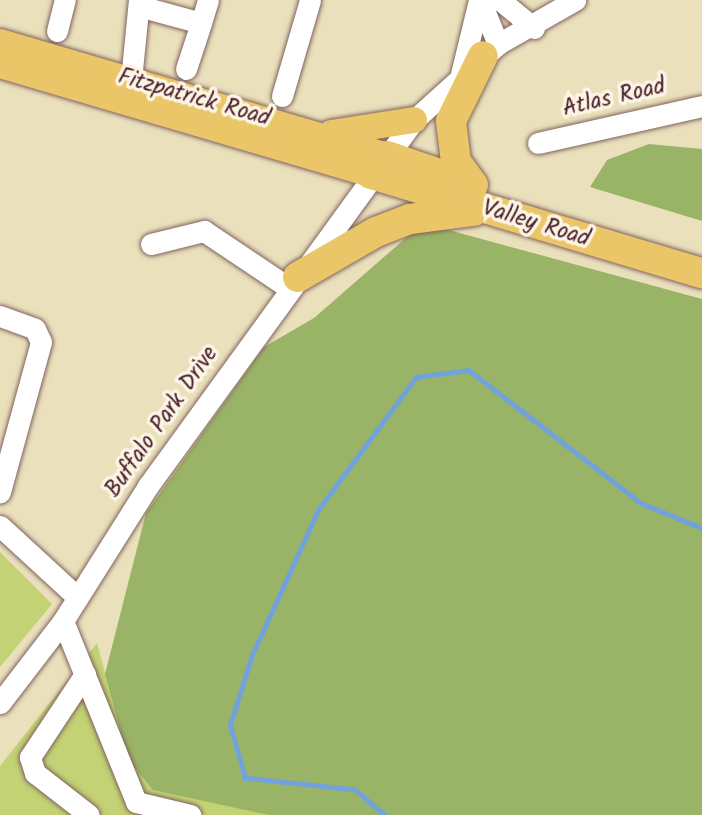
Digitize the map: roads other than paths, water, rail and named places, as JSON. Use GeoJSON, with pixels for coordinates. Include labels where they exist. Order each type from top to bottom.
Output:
{"type":"FeatureCollection","features":[{"type":"Feature","properties":{"kind":"highway"},"geometry":{"type":"LineString","coordinates":[[294,283],[410,219],[481,197],[456,162],[451,121],[481,58]]}},
{"type":"Feature","properties":{"kind":"highway","name":"Valley Road"},"geometry":{"type":"LineString","coordinates":[[379,165],[702,273]]}},
{"type":"Feature","properties":{"kind":"highway","name":"Valley Road"},"geometry":{"type":"LineString","coordinates":[[481,197],[702,252]]}},
{"type":"Feature","properties":{"kind":"main road","name":"Fitzpatrick Road"},"geometry":{"type":"LineString","coordinates":[[0,42],[319,134],[379,165]]}},
{"type":"Feature","properties":{"kind":"main road","name":"Fitzpatrick Road"},"geometry":{"type":"LineString","coordinates":[[0,65],[379,165]]}},
{"type":"Feature","properties":{"kind":"main road"},"geometry":{"type":"LineString","coordinates":[[319,134],[414,120]]}},
{"type":"Feature","properties":{"kind":"street"},"geometry":{"type":"LineString","coordinates":[[57,31],[65,0]]}},
{"type":"Feature","properties":{"kind":"street"},"geometry":{"type":"LineString","coordinates":[[186,68],[208,0]]}},
{"type":"Feature","properties":{"kind":"street"},"geometry":{"type":"LineString","coordinates":[[282,96],[310,0]]}},
{"type":"Feature","properties":{"kind":"street"},"geometry":{"type":"LineString","coordinates":[[479,0],[481,58]]}},
{"type":"Feature","properties":{"kind":"street"},"geometry":{"type":"LineString","coordinates":[[479,0],[481,58]]}},
{"type":"Feature","properties":{"kind":"street"},"geometry":{"type":"LineString","coordinates":[[500,0],[534,28]]}},
{"type":"Feature","properties":{"kind":"street"},"geometry":{"type":"LineString","coordinates":[[481,58],[534,28],[575,0]]}},
{"type":"Feature","properties":{"kind":"street"},"geometry":{"type":"LineString","coordinates":[[131,80],[139,3],[201,23]]}},
{"type":"Feature","properties":{"kind":"street","name":"Buffalo Park Drive"},"geometry":{"type":"LineString","coordinates":[[0,703],[63,621],[76,596],[379,165],[414,120],[481,58]]}},
{"type":"Feature","properties":{"kind":"street","name":"Atlas Road"},"geometry":{"type":"LineString","coordinates":[[538,143],[702,106]]}},
{"type":"Feature","properties":{"kind":"street"},"geometry":{"type":"LineString","coordinates":[[150,244],[204,231],[294,283]]}},
{"type":"Feature","properties":{"kind":"street"},"geometry":{"type":"LineString","coordinates":[[0,316],[35,329],[41,342],[0,492]]}},
{"type":"Feature","properties":{"kind":"street"},"geometry":{"type":"LineString","coordinates":[[0,526],[76,596]]}},
{"type":"Feature","properties":{"kind":"street"},"geometry":{"type":"LineString","coordinates":[[63,621],[138,811],[190,815]]}},
{"type":"Feature","properties":{"kind":"street"},"geometry":{"type":"LineString","coordinates":[[85,674],[30,757],[35,773],[89,815]]}},
{"type":"Feature","properties":{"kind":"waterway"},"geometry":{"type":"LineString","coordinates":[[384,815],[355,790],[245,778],[230,725],[252,655],[318,510],[416,377],[469,370],[641,503],[702,528]]}}]}
